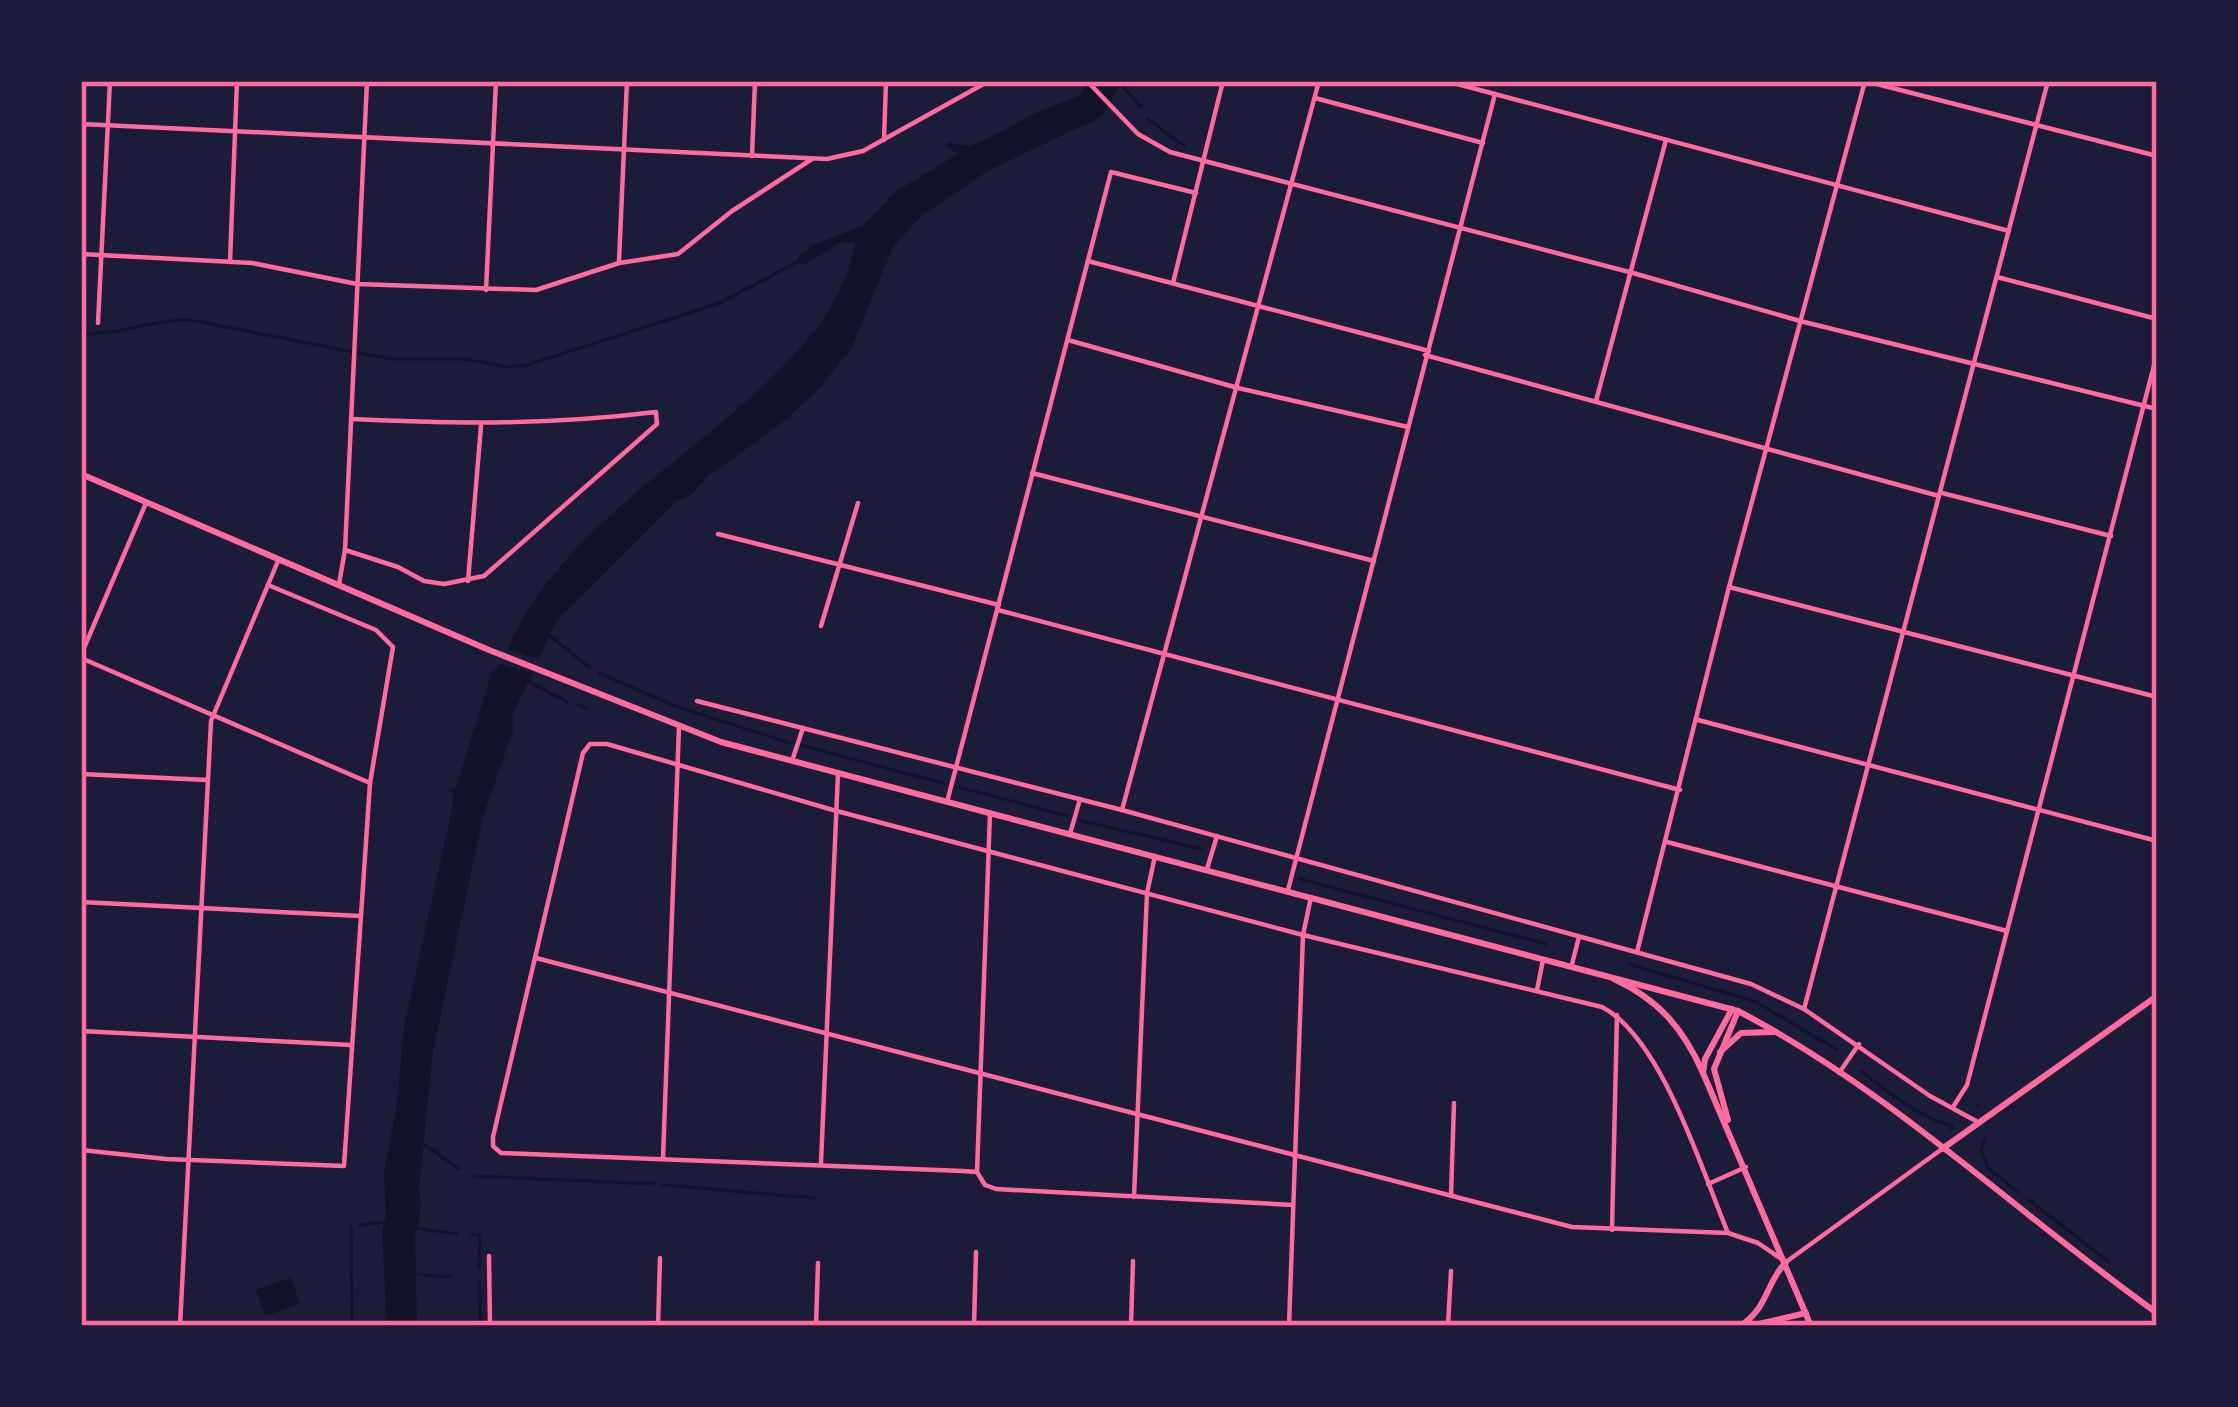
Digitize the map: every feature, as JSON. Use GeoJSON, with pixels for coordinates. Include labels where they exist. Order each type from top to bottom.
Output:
{"type":"FeatureCollection","features":[{"type":"Feature","properties":{"kind":"main road"},"geometry":{"type":"LineString","coordinates":[[81,474],[679,727],[1735,1010],[1783,1034],[1839,1073],[2157,1313]]}},
{"type":"Feature","properties":{"kind":"main road"},"geometry":{"type":"LineString","coordinates":[[1600,972],[1643,993],[1669,1014],[1688,1040],[1746,1167],[1809,1326]]}},
{"type":"Feature","properties":{"kind":"main road"},"geometry":{"type":"LineString","coordinates":[[1942,1149],[2157,997]]}},
{"type":"Feature","properties":{"kind":"main road"},"geometry":{"type":"LineString","coordinates":[[1735,1010],[1714,1069],[1746,1167]]}},
{"type":"Feature","properties":{"kind":"main road"},"geometry":{"type":"LineString","coordinates":[[1703,1073],[1705,1059],[1735,1010]]}},
{"type":"Feature","properties":{"kind":"main road"},"geometry":{"type":"LineString","coordinates":[[1720,1052],[1750,1030],[1783,1034]]}},
{"type":"Feature","properties":{"kind":"main road"},"geometry":{"type":"LineString","coordinates":[[1740,1326],[1764,1304],[1776,1273],[1786,1262]]}},
{"type":"Feature","properties":{"kind":"main road"},"geometry":{"type":"LineString","coordinates":[[1750,1326],[1806,1313]]}},
{"type":"Feature","properties":{"kind":"street"},"geometry":{"type":"LineString","coordinates":[[98,323],[110,81]]}},
{"type":"Feature","properties":{"kind":"street"},"geometry":{"type":"LineString","coordinates":[[230,262],[237,81]]}},
{"type":"Feature","properties":{"kind":"street"},"geometry":{"type":"LineString","coordinates":[[339,584],[345,550],[367,81]]}},
{"type":"Feature","properties":{"kind":"street"},"geometry":{"type":"LineString","coordinates":[[486,290],[496,81]]}},
{"type":"Feature","properties":{"kind":"street"},"geometry":{"type":"LineString","coordinates":[[619,262],[627,81]]}},
{"type":"Feature","properties":{"kind":"street"},"geometry":{"type":"LineString","coordinates":[[752,156],[755,81]]}},
{"type":"Feature","properties":{"kind":"street"},"geometry":{"type":"LineString","coordinates":[[884,140],[886,81]]}},
{"type":"Feature","properties":{"kind":"street"},"geometry":{"type":"LineString","coordinates":[[81,124],[812,159],[843,157],[884,140],[989,81]]}},
{"type":"Feature","properties":{"kind":"street"},"geometry":{"type":"LineString","coordinates":[[1087,81],[1148,142],[1204,161],[1800,321],[2157,409]]}},
{"type":"Feature","properties":{"kind":"street"},"geometry":{"type":"LineString","coordinates":[[1173,284],[1222,81]]}},
{"type":"Feature","properties":{"kind":"street"},"geometry":{"type":"LineString","coordinates":[[1122,810],[1319,81]]}},
{"type":"Feature","properties":{"kind":"street"},"geometry":{"type":"LineString","coordinates":[[1446,81],[2010,231]]}},
{"type":"Feature","properties":{"kind":"street"},"geometry":{"type":"LineString","coordinates":[[1637,953],[1865,81],[2157,156]]}},
{"type":"Feature","properties":{"kind":"street"},"geometry":{"type":"LineString","coordinates":[[1804,1009],[2048,81]]}},
{"type":"Feature","properties":{"kind":"street"},"geometry":{"type":"LineString","coordinates":[[1288,890],[1495,94]]}},
{"type":"Feature","properties":{"kind":"street"},"geometry":{"type":"LineString","coordinates":[[1315,98],[1483,143]]}},
{"type":"Feature","properties":{"kind":"street"},"geometry":{"type":"LineString","coordinates":[[1595,403],[1634,273],[1666,140]]}},
{"type":"Feature","properties":{"kind":"street"},"geometry":{"type":"LineString","coordinates":[[81,254],[230,262],[357,284],[553,288],[619,262],[678,254],[732,211],[812,159]]}},
{"type":"Feature","properties":{"kind":"street"},"geometry":{"type":"LineString","coordinates":[[947,802],[1111,172],[1196,193]]}},
{"type":"Feature","properties":{"kind":"street"},"geometry":{"type":"LineString","coordinates":[[1088,261],[1766,450],[2111,536]]}},
{"type":"Feature","properties":{"kind":"street"},"geometry":{"type":"LineString","coordinates":[[1997,277],[2157,319]]}},
{"type":"Feature","properties":{"kind":"street"},"geometry":{"type":"LineString","coordinates":[[1068,340],[1238,388],[1408,427]]}},
{"type":"Feature","properties":{"kind":"street"},"geometry":{"type":"LineString","coordinates":[[1953,1107],[1967,1085],[2157,354]]}},
{"type":"Feature","properties":{"kind":"street"},"geometry":{"type":"LineString","coordinates":[[345,550],[424,581],[468,581],[497,568],[657,424],[656,412],[567,423],[481,426],[351,419]]}},
{"type":"Feature","properties":{"kind":"street"},"geometry":{"type":"LineString","coordinates":[[468,581],[481,426]]}},
{"type":"Feature","properties":{"kind":"street"},"geometry":{"type":"LineString","coordinates":[[1032,472],[1374,561]]}},
{"type":"Feature","properties":{"kind":"street"},"geometry":{"type":"LineString","coordinates":[[81,713],[82,657],[146,502]]}},
{"type":"Feature","properties":{"kind":"street"},"geometry":{"type":"LineString","coordinates":[[821,626],[858,503]]}},
{"type":"Feature","properties":{"kind":"street"},"geometry":{"type":"LineString","coordinates":[[718,534],[1680,790]]}},
{"type":"Feature","properties":{"kind":"street"},"geometry":{"type":"LineString","coordinates":[[180,1326],[212,714],[279,559]]}},
{"type":"Feature","properties":{"kind":"street"},"geometry":{"type":"LineString","coordinates":[[81,1150],[344,1166],[370,783],[393,647],[386,637],[268,584]]}},
{"type":"Feature","properties":{"kind":"street"},"geometry":{"type":"LineString","coordinates":[[1729,587],[2157,697]]}},
{"type":"Feature","properties":{"kind":"street"},"geometry":{"type":"LineString","coordinates":[[82,657],[370,783]]}},
{"type":"Feature","properties":{"kind":"street"},"geometry":{"type":"LineString","coordinates":[[697,701],[1122,810],[1751,984],[1804,1009],[1930,1096],[1978,1123]]}},
{"type":"Feature","properties":{"kind":"street"},"geometry":{"type":"LineString","coordinates":[[1699,720],[2157,841]]}},
{"type":"Feature","properties":{"kind":"street"},"geometry":{"type":"LineString","coordinates":[[663,1158],[679,727]]}},
{"type":"Feature","properties":{"kind":"street"},"geometry":{"type":"LineString","coordinates":[[792,761],[803,728]]}},
{"type":"Feature","properties":{"kind":"street"},"geometry":{"type":"LineString","coordinates":[[977,1172],[501,1153],[494,1146],[580,764],[590,744],[607,744],[833,809],[1303,935],[1537,990],[1617,1015],[1647,1048],[1728,1233]]}},
{"type":"Feature","properties":{"kind":"street"},"geometry":{"type":"LineString","coordinates":[[821,1163],[838,773]]}},
{"type":"Feature","properties":{"kind":"street"},"geometry":{"type":"LineString","coordinates":[[81,774],[208,780]]}},
{"type":"Feature","properties":{"kind":"street"},"geometry":{"type":"LineString","coordinates":[[1070,834],[1080,799]]}},
{"type":"Feature","properties":{"kind":"street"},"geometry":{"type":"LineString","coordinates":[[989,813],[977,1172],[985,1185],[1293,1205]]}},
{"type":"Feature","properties":{"kind":"street"},"geometry":{"type":"LineString","coordinates":[[1207,869],[1217,836]]}},
{"type":"Feature","properties":{"kind":"street"},"geometry":{"type":"LineString","coordinates":[[1667,842],[2007,931]]}},
{"type":"Feature","properties":{"kind":"street"},"geometry":{"type":"LineString","coordinates":[[1134,1197],[1147,892],[1155,856]]}},
{"type":"Feature","properties":{"kind":"street"},"geometry":{"type":"LineString","coordinates":[[1288,1326],[1303,935],[1311,897]]}},
{"type":"Feature","properties":{"kind":"street"},"geometry":{"type":"LineString","coordinates":[[81,902],[361,916]]}},
{"type":"Feature","properties":{"kind":"street"},"geometry":{"type":"LineString","coordinates":[[1572,964],[1579,937]]}},
{"type":"Feature","properties":{"kind":"street"},"geometry":{"type":"LineString","coordinates":[[1537,990],[1544,957]]}},
{"type":"Feature","properties":{"kind":"street"},"geometry":{"type":"LineString","coordinates":[[536,958],[1572,1227],[1728,1233],[1758,1243],[1786,1262],[1942,1149]]}},
{"type":"Feature","properties":{"kind":"street"},"geometry":{"type":"LineString","coordinates":[[1612,1230],[1617,1015]]}},
{"type":"Feature","properties":{"kind":"street"},"geometry":{"type":"LineString","coordinates":[[81,1030],[352,1045]]}},
{"type":"Feature","properties":{"kind":"street"},"geometry":{"type":"LineString","coordinates":[[1839,1073],[1858,1045]]}},
{"type":"Feature","properties":{"kind":"street"},"geometry":{"type":"LineString","coordinates":[[1451,1196],[1454,1103]]}},
{"type":"Feature","properties":{"kind":"street"},"geometry":{"type":"LineString","coordinates":[[1708,1184],[1746,1167]]}},
{"type":"Feature","properties":{"kind":"street"},"geometry":{"type":"LineString","coordinates":[[974,1326],[976,1252]]}},
{"type":"Feature","properties":{"kind":"street"},"geometry":{"type":"LineString","coordinates":[[489,1256],[490,1326]]}},
{"type":"Feature","properties":{"kind":"street"},"geometry":{"type":"LineString","coordinates":[[658,1326],[660,1258]]}},
{"type":"Feature","properties":{"kind":"street"},"geometry":{"type":"LineString","coordinates":[[1131,1326],[1133,1261]]}},
{"type":"Feature","properties":{"kind":"street"},"geometry":{"type":"LineString","coordinates":[[816,1326],[818,1263]]}},
{"type":"Feature","properties":{"kind":"street"},"geometry":{"type":"LineString","coordinates":[[1448,1326],[1450,1271]]}},
{"type":"Feature","properties":{"kind":"shaded area"},"geometry":{"type":"Polygon","coordinates":[[[1089,81],[1123,81],[1101,117],[989,170],[920,217],[893,247],[852,347],[819,389],[692,494],[676,502],[557,620],[538,659],[507,650],[528,610],[586,538],[762,387],[808,339],[842,286],[855,243],[839,243],[804,265],[798,256],[817,243],[863,226],[895,192],[958,154],[947,142],[979,143],[1080,96],[1089,81]]]}},
{"type":"Feature","properties":{"kind":"shaded area"},"geometry":{"type":"Polygon","coordinates":[[[500,664],[533,673],[512,715],[513,730],[483,817],[433,1051],[415,1237],[417,1326],[387,1326],[384,1172],[404,1027],[452,809],[454,793],[450,791],[456,787],[492,672],[500,664]]]}},
{"type":"Feature","properties":{"kind":"shaded area"},"geometry":{"type":"Polygon","coordinates":[[[291,1278],[300,1304],[265,1316],[256,1290],[291,1278]]]}},
{"type":"Feature","properties":{"kind":"waterway"},"geometry":{"type":"LineString","coordinates":[[1118,81],[1140,106]]}},
{"type":"Feature","properties":{"kind":"waterway"},"geometry":{"type":"LineString","coordinates":[[1148,119],[1185,147]]}},
{"type":"Feature","properties":{"kind":"waterway"},"geometry":{"type":"LineString","coordinates":[[81,334],[190,320],[391,359],[463,359],[508,367],[720,303],[801,260]]}},
{"type":"Feature","properties":{"kind":"waterway"},"geometry":{"type":"LineString","coordinates":[[549,635],[590,668]]}},
{"type":"Feature","properties":{"kind":"waterway"},"geometry":{"type":"LineString","coordinates":[[599,673],[675,706],[790,743]]}},
{"type":"Feature","properties":{"kind":"waterway"},"geometry":{"type":"LineString","coordinates":[[526,680],[567,702]]}},
{"type":"Feature","properties":{"kind":"waterway"},"geometry":{"type":"LineString","coordinates":[[578,705],[588,708]]}},
{"type":"Feature","properties":{"kind":"waterway"},"geometry":{"type":"LineString","coordinates":[[800,745],[946,784]]}},
{"type":"Feature","properties":{"kind":"waterway"},"geometry":{"type":"LineString","coordinates":[[958,787],[1068,816]]}},
{"type":"Feature","properties":{"kind":"waterway"},"geometry":{"type":"LineString","coordinates":[[1082,821],[1202,849]]}},
{"type":"Feature","properties":{"kind":"waterway"},"geometry":{"type":"LineString","coordinates":[[1300,879],[1546,944]]}},
{"type":"Feature","properties":{"kind":"waterway"},"geometry":{"type":"LineString","coordinates":[[1628,964],[1754,1001],[1836,1049]]}},
{"type":"Feature","properties":{"kind":"waterway"},"geometry":{"type":"LineString","coordinates":[[1861,1071],[1904,1103],[1951,1129]]}},
{"type":"Feature","properties":{"kind":"waterway"},"geometry":{"type":"LineString","coordinates":[[1985,1138],[1981,1150],[1988,1168],[2018,1192]]}},
{"type":"Feature","properties":{"kind":"waterway"},"geometry":{"type":"LineString","coordinates":[[424,1144],[459,1169]]}},
{"type":"Feature","properties":{"kind":"waterway"},"geometry":{"type":"LineString","coordinates":[[475,1176],[653,1184]]}},
{"type":"Feature","properties":{"kind":"waterway"},"geometry":{"type":"LineString","coordinates":[[663,1185],[815,1198]]}},
{"type":"Feature","properties":{"kind":"waterway"},"geometry":{"type":"LineString","coordinates":[[2029,1200],[2109,1262]]}},
{"type":"Feature","properties":{"kind":"waterway"},"geometry":{"type":"LineString","coordinates":[[360,1225],[385,1222]]}},
{"type":"Feature","properties":{"kind":"waterway"},"geometry":{"type":"LineString","coordinates":[[351,1226],[352,1326]]}},
{"type":"Feature","properties":{"kind":"waterway"},"geometry":{"type":"LineString","coordinates":[[416,1228],[457,1234]]}},
{"type":"Feature","properties":{"kind":"waterway"},"geometry":{"type":"LineString","coordinates":[[472,1234],[480,1235],[479,1268]]}},
{"type":"Feature","properties":{"kind":"waterway"},"geometry":{"type":"LineString","coordinates":[[418,1274],[450,1277]]}},
{"type":"Feature","properties":{"kind":"waterway"},"geometry":{"type":"LineString","coordinates":[[479,1282],[480,1326]]}},
{"type":"Feature","properties":{"kind":"waterway"},"geometry":{"type":"LineString","coordinates":[[368,1324],[387,1322]]}}]}
